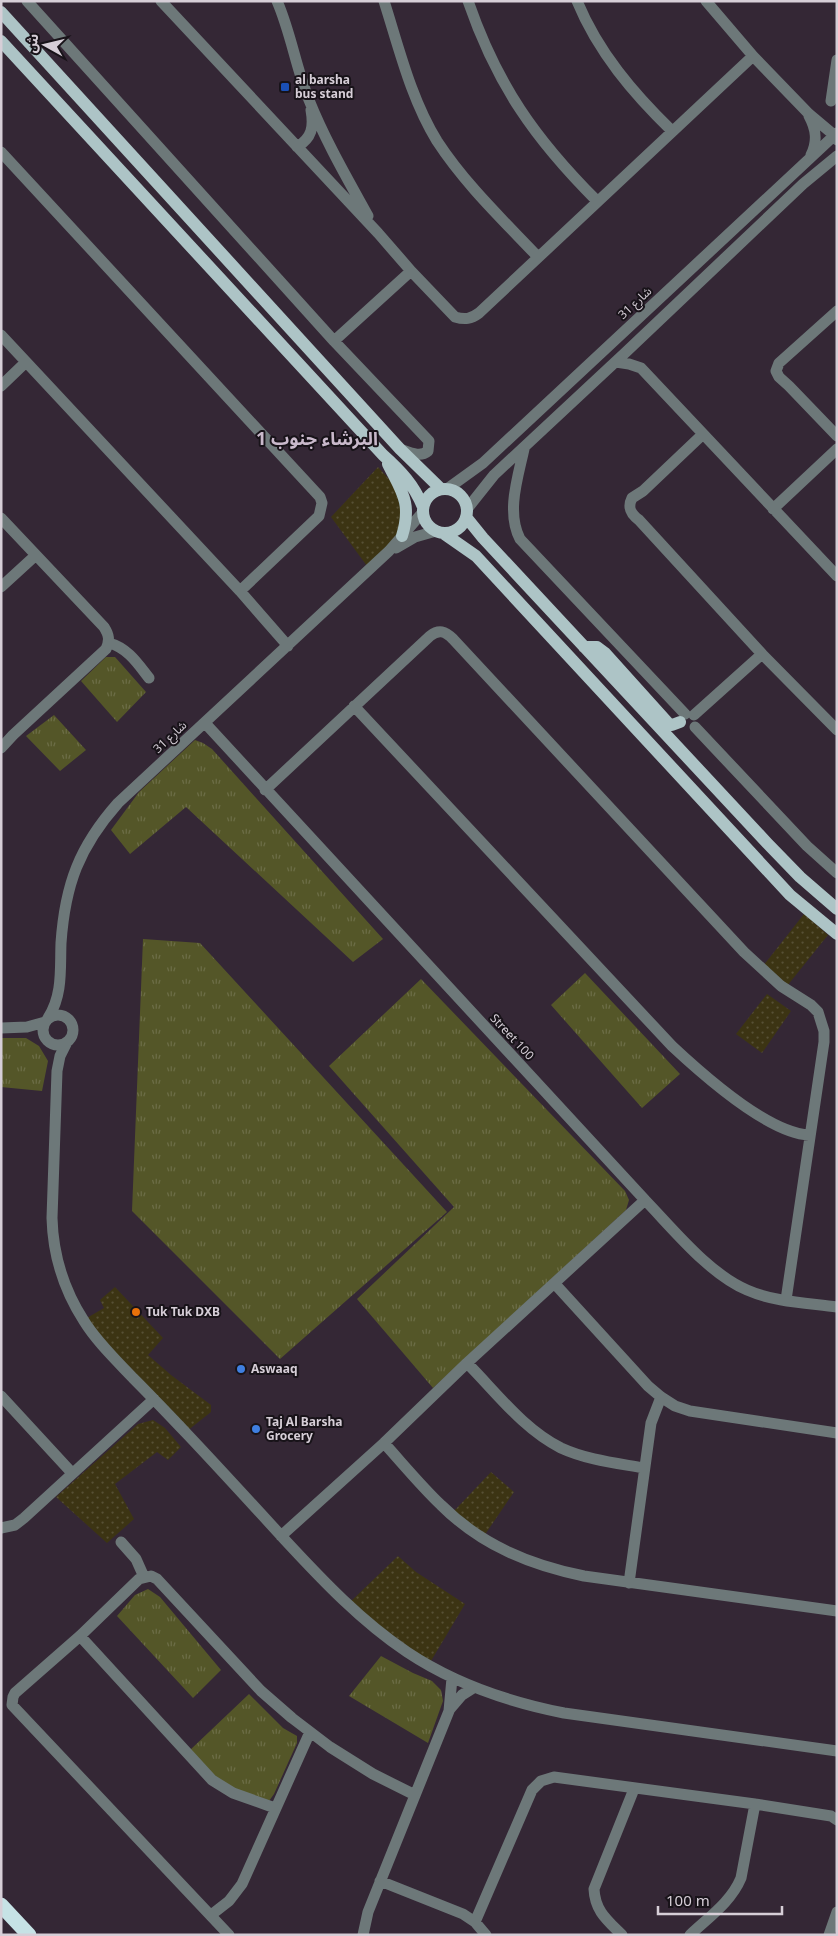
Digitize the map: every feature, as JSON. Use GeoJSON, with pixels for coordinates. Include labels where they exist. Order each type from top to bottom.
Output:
{"type":"FeatureCollection","features":[{"type":"Feature","properties":{"kind":"highway"},"geometry":{"type":"LineString","coordinates":[[1,1905],[29,1935]]}},
{"type":"Feature","properties":{"kind":"main road"},"geometry":{"type":"LineString","coordinates":[[1,12],[400,450],[444,489],[461,495],[466,513],[483,538],[766,843],[800,877],[837,909]]}},
{"type":"Feature","properties":{"kind":"main road"},"geometry":{"type":"LineString","coordinates":[[1,41],[383,455],[405,476],[417,493],[426,522],[476,556],[790,895],[837,934]]}},
{"type":"Feature","properties":{"kind":"main road"},"geometry":{"type":"LineString","coordinates":[[137,190],[148,182],[182,215],[192,220]]}},
{"type":"Feature","properties":{"kind":"main road"},"geometry":{"type":"LineString","coordinates":[[383,455],[402,489],[405,499],[406,520],[402,536]]}},
{"type":"Feature","properties":{"kind":"main road"},"geometry":{"type":"LineString","coordinates":[[423,510],[429,495],[444,489]]}},
{"type":"Feature","properties":{"kind":"main road"},"geometry":{"type":"LineString","coordinates":[[440,532],[455,530],[461,524],[466,513]]}},
{"type":"Feature","properties":{"kind":"main road"},"geometry":{"type":"LineString","coordinates":[[584,647],[597,647],[605,653],[668,723],[672,725],[686,717]]}},
{"type":"Feature","properties":{"kind":"street"},"geometry":{"type":"LineString","coordinates":[[27,1],[334,340],[429,441],[428,451],[424,454],[419,455],[400,450]]}},
{"type":"Feature","properties":{"kind":"street"},"geometry":{"type":"LineString","coordinates":[[160,1],[378,232],[411,271],[455,317],[463,320],[472,318],[479,313],[753,56]]}},
{"type":"Feature","properties":{"kind":"street"},"geometry":{"type":"LineString","coordinates":[[277,1],[284,17],[309,99],[342,167],[378,232]]}},
{"type":"Feature","properties":{"kind":"street"},"geometry":{"type":"LineString","coordinates":[[384,1],[416,98],[436,139],[457,170],[538,256]]}},
{"type":"Feature","properties":{"kind":"street"},"geometry":{"type":"LineString","coordinates":[[468,1],[480,37],[509,94],[534,132],[569,173],[597,201]]}},
{"type":"Feature","properties":{"kind":"street"},"geometry":{"type":"LineString","coordinates":[[577,1],[598,43],[618,73],[641,101],[672,131]]}},
{"type":"Feature","properties":{"kind":"street"},"geometry":{"type":"LineString","coordinates":[[706,1],[753,56],[836,139],[803,184]]}},
{"type":"Feature","properties":{"kind":"street"},"geometry":{"type":"LineString","coordinates":[[831,101],[837,60]]}},
{"type":"Feature","properties":{"kind":"street"},"geometry":{"type":"LineString","coordinates":[[297,148],[310,137],[312,129],[309,99]]}},
{"type":"Feature","properties":{"kind":"street"},"geometry":{"type":"LineString","coordinates":[[808,160],[815,144],[816,135],[809,114]]}},
{"type":"Feature","properties":{"kind":"street","name":"شارع 31"},"geometry":{"type":"LineString","coordinates":[[444,489],[483,463],[808,160],[836,139]]}},
{"type":"Feature","properties":{"kind":"street"},"geometry":{"type":"LineString","coordinates":[[1,152],[320,497],[322,503],[319,516],[240,591]]}},
{"type":"Feature","properties":{"kind":"street"},"geometry":{"type":"LineString","coordinates":[[466,513],[488,481],[636,344],[803,184],[837,156]]}},
{"type":"Feature","properties":{"kind":"street"},"geometry":{"type":"LineString","coordinates":[[334,340],[411,271]]}},
{"type":"Feature","properties":{"kind":"street"},"geometry":{"type":"LineString","coordinates":[[837,311],[787,356],[776,370],[779,377],[790,386],[837,436]]}},
{"type":"Feature","properties":{"kind":"street"},"geometry":{"type":"LineString","coordinates":[[1,335],[240,591],[288,646]]}},
{"type":"Feature","properties":{"kind":"street"},"geometry":{"type":"LineString","coordinates":[[636,344],[641,368]]}},
{"type":"Feature","properties":{"kind":"street"},"geometry":{"type":"LineString","coordinates":[[1,386],[26,362]]}},
{"type":"Feature","properties":{"kind":"street"},"geometry":{"type":"LineString","coordinates":[[616,362],[641,368],[702,435],[837,576]]}},
{"type":"Feature","properties":{"kind":"street"},"geometry":{"type":"LineString","coordinates":[[702,435],[643,491],[632,498],[629,506],[632,515],[639,520],[762,654],[837,730]]}},
{"type":"Feature","properties":{"kind":"street"},"geometry":{"type":"LineString","coordinates":[[524,449],[514,503],[514,529],[520,539],[686,717]]}},
{"type":"Feature","properties":{"kind":"street"},"geometry":{"type":"LineString","coordinates":[[773,509],[837,449]]}},
{"type":"Feature","properties":{"kind":"street","name":"شارع 31"},"geometry":{"type":"LineString","coordinates":[[68,1018],[60,993],[61,942],[69,889],[76,866],[87,843],[101,822],[118,803],[390,551],[423,510]]}},
{"type":"Feature","properties":{"kind":"street"},"geometry":{"type":"LineString","coordinates":[[1,518],[104,627],[108,634],[109,643],[106,650],[1,748]]}},
{"type":"Feature","properties":{"kind":"street","name":"شارع 31"},"geometry":{"type":"LineString","coordinates":[[390,551],[415,537],[440,532]]}},
{"type":"Feature","properties":{"kind":"street"},"geometry":{"type":"LineString","coordinates":[[1,587],[36,555]]}},
{"type":"Feature","properties":{"kind":"street"},"geometry":{"type":"LineString","coordinates":[[265,790],[434,633],[444,632],[453,639],[744,952],[774,980],[811,1005],[818,1012],[824,1032],[786,1300]]}},
{"type":"Feature","properties":{"kind":"street"},"geometry":{"type":"LineString","coordinates":[[109,643],[129,653],[149,678]]}},
{"type":"Feature","properties":{"kind":"street"},"geometry":{"type":"LineString","coordinates":[[762,654],[686,717],[685,729],[695,727],[807,846],[837,873]]}},
{"type":"Feature","properties":{"kind":"street"},"geometry":{"type":"LineString","coordinates":[[354,706],[672,1046],[696,1069],[750,1109],[788,1132],[809,1134]]}},
{"type":"Feature","properties":{"kind":"street","name":"Street 100"},"geometry":{"type":"LineString","coordinates":[[205,723],[645,1200],[710,1266],[731,1283],[748,1291],[786,1300],[837,1307]]}},
{"type":"Feature","properties":{"kind":"street","name":"شارع 31"},"geometry":{"type":"LineString","coordinates":[[47,1020],[60,993]]}},
{"type":"Feature","properties":{"kind":"street"},"geometry":{"type":"LineString","coordinates":[[18,1029],[57,1015],[68,1018],[72,1030],[60,1056],[57,1071],[52,1235],[58,1267],[69,1296],[84,1323],[105,1349],[328,1586],[360,1616],[407,1652],[452,1678],[473,1688],[530,1706],[564,1713],[837,1751]]}},
{"type":"Feature","properties":{"kind":"street"},"geometry":{"type":"LineString","coordinates":[[47,1020],[43,1027],[57,1071]]}},
{"type":"Feature","properties":{"kind":"street"},"geometry":{"type":"LineString","coordinates":[[1,1028],[18,1029],[57,1045],[67,1042]]}},
{"type":"Feature","properties":{"kind":"street"},"geometry":{"type":"LineString","coordinates":[[281,1536],[384,1443],[467,1362],[555,1284],[645,1200]]}},
{"type":"Feature","properties":{"kind":"street"},"geometry":{"type":"LineString","coordinates":[[555,1284],[661,1398],[675,1406],[690,1411],[837,1432]]}},
{"type":"Feature","properties":{"kind":"street"},"geometry":{"type":"LineString","coordinates":[[467,1362],[526,1424],[543,1437],[562,1448],[582,1456],[644,1468]]}},
{"type":"Feature","properties":{"kind":"street"},"geometry":{"type":"LineString","coordinates":[[1,1396],[72,1473]]}},
{"type":"Feature","properties":{"kind":"street"},"geometry":{"type":"LineString","coordinates":[[629,1583],[650,1423],[661,1398]]}},
{"type":"Feature","properties":{"kind":"street"},"geometry":{"type":"LineString","coordinates":[[1,1528],[15,1525],[24,1518],[154,1399]]}},
{"type":"Feature","properties":{"kind":"street"},"geometry":{"type":"LineString","coordinates":[[384,1443],[441,1505],[483,1539],[531,1563],[557,1571],[629,1583],[837,1611]]}},
{"type":"Feature","properties":{"kind":"street"},"geometry":{"type":"LineString","coordinates":[[121,1542],[136,1559],[144,1577]]}},
{"type":"Feature","properties":{"kind":"street"},"geometry":{"type":"LineString","coordinates":[[229,1935],[14,1709],[12,1701],[15,1694],[80,1636],[135,1583],[144,1577],[150,1576],[157,1579],[261,1691],[310,1732],[373,1774],[415,1795]]}},
{"type":"Feature","properties":{"kind":"street"},"geometry":{"type":"LineString","coordinates":[[80,1636],[212,1780],[233,1793],[275,1808]]}},
{"type":"Feature","properties":{"kind":"street"},"geometry":{"type":"LineString","coordinates":[[362,1935],[368,1912],[380,1881],[449,1711],[452,1678]]}},
{"type":"Feature","properties":{"kind":"street"},"geometry":{"type":"LineString","coordinates":[[449,1711],[462,1695],[473,1688]]}},
{"type":"Feature","properties":{"kind":"street"},"geometry":{"type":"LineString","coordinates":[[211,1915],[228,1901],[242,1884],[310,1732]]}},
{"type":"Feature","properties":{"kind":"street"},"geometry":{"type":"LineString","coordinates":[[475,1922],[532,1790],[541,1781],[554,1777],[755,1804],[831,1816],[837,1820]]}},
{"type":"Feature","properties":{"kind":"street"},"geometry":{"type":"LineString","coordinates":[[622,1935],[598,1910],[594,1900],[594,1889],[634,1789]]}},
{"type":"Feature","properties":{"kind":"street"},"geometry":{"type":"LineString","coordinates":[[690,1935],[730,1898],[737,1888],[741,1878],[755,1804]]}},
{"type":"Feature","properties":{"kind":"street"},"geometry":{"type":"LineString","coordinates":[[380,1881],[463,1914],[475,1922],[486,1935]]}},
{"type":"Feature","properties":{"kind":"street"},"geometry":{"type":"LineString","coordinates":[[828,1935],[837,1912]]}},
{"type":"Feature","properties":{"kind":"green space"},"geometry":{"type":"Polygon","coordinates":[[[106,657],[115,657],[146,692],[117,722],[81,681],[106,657]]]}},
{"type":"Feature","properties":{"kind":"green space"},"geometry":{"type":"Polygon","coordinates":[[[54,715],[86,750],[60,771],[26,736],[54,715]]]}},
{"type":"Feature","properties":{"kind":"green space"},"geometry":{"type":"Polygon","coordinates":[[[195,740],[212,749],[383,939],[353,962],[186,807],[130,854],[111,830],[139,792],[195,740]]]}},
{"type":"Feature","properties":{"kind":"green space"},"geometry":{"type":"Polygon","coordinates":[[[143,939],[200,943],[447,1212],[280,1359],[132,1211],[143,939]]]}},
{"type":"Feature","properties":{"kind":"green space"},"geometry":{"type":"Polygon","coordinates":[[[585,973],[680,1074],[642,1108],[551,1005],[585,973]]]}},
{"type":"Feature","properties":{"kind":"green space"},"geometry":{"type":"Polygon","coordinates":[[[421,979],[625,1191],[629,1200],[626,1210],[433,1388],[357,1299],[454,1207],[329,1066],[421,979]]]}},
{"type":"Feature","properties":{"kind":"green space"},"geometry":{"type":"Polygon","coordinates":[[[1,1038],[26,1038],[39,1046],[48,1061],[42,1091],[1,1087],[1,1038]]]}},
{"type":"Feature","properties":{"kind":"green space"},"geometry":{"type":"Polygon","coordinates":[[[148,1589],[160,1597],[221,1670],[193,1698],[117,1616],[135,1595],[148,1589]]]}},
{"type":"Feature","properties":{"kind":"green space"},"geometry":{"type":"Polygon","coordinates":[[[381,1656],[432,1681],[441,1690],[443,1701],[428,1743],[349,1696],[381,1656]]]}},
{"type":"Feature","properties":{"kind":"green space"},"geometry":{"type":"Polygon","coordinates":[[[249,1694],[283,1728],[297,1736],[297,1743],[269,1801],[231,1788],[215,1777],[189,1751],[249,1694]]]}},
{"type":"Feature","properties":{"kind":"sand"},"geometry":{"type":"Polygon","coordinates":[[[378,467],[396,487],[403,522],[396,538],[367,566],[331,517],[378,467]]]}},
{"type":"Feature","properties":{"kind":"sand"},"geometry":{"type":"Polygon","coordinates":[[[804,914],[828,935],[787,986],[763,966],[804,914]]]}},
{"type":"Feature","properties":{"kind":"sand"},"geometry":{"type":"Polygon","coordinates":[[[767,994],[791,1011],[762,1053],[736,1034],[767,994]]]}},
{"type":"Feature","properties":{"kind":"sand"},"geometry":{"type":"Polygon","coordinates":[[[115,1287],[163,1338],[148,1355],[211,1405],[211,1412],[187,1431],[85,1319],[104,1308],[100,1300],[115,1287]]]}},
{"type":"Feature","properties":{"kind":"sand"},"geometry":{"type":"Polygon","coordinates":[[[153,1420],[165,1428],[181,1447],[168,1460],[157,1452],[115,1484],[134,1519],[107,1543],[56,1497],[138,1424],[153,1420]]]}},
{"type":"Feature","properties":{"kind":"sand"},"geometry":{"type":"Polygon","coordinates":[[[491,1472],[514,1492],[484,1536],[453,1512],[491,1472]]]}},
{"type":"Feature","properties":{"kind":"sand"},"geometry":{"type":"Polygon","coordinates":[[[398,1556],[416,1572],[465,1604],[431,1661],[414,1651],[349,1603],[398,1556]]]}},
{"type":"Feature","properties":{"kind":"place","name":"al barsha bus stand"},"geometry":{"type":"Point","coordinates":[285,87]}},
{"type":"Feature","properties":{"kind":"place","name":"Tuk Tuk DXB"},"geometry":{"type":"Point","coordinates":[136,1312]}},
{"type":"Feature","properties":{"kind":"place","name":"Aswaaq"},"geometry":{"type":"Point","coordinates":[241,1369]}},
{"type":"Feature","properties":{"kind":"place","name":"Taj Al Barsha Grocery"},"geometry":{"type":"Point","coordinates":[256,1429]}},
{"type":"Feature","properties":{"kind":"district","name":"البرشاء جنوب 1"},"geometry":{"type":"Point","coordinates":[317,439]}}]}
